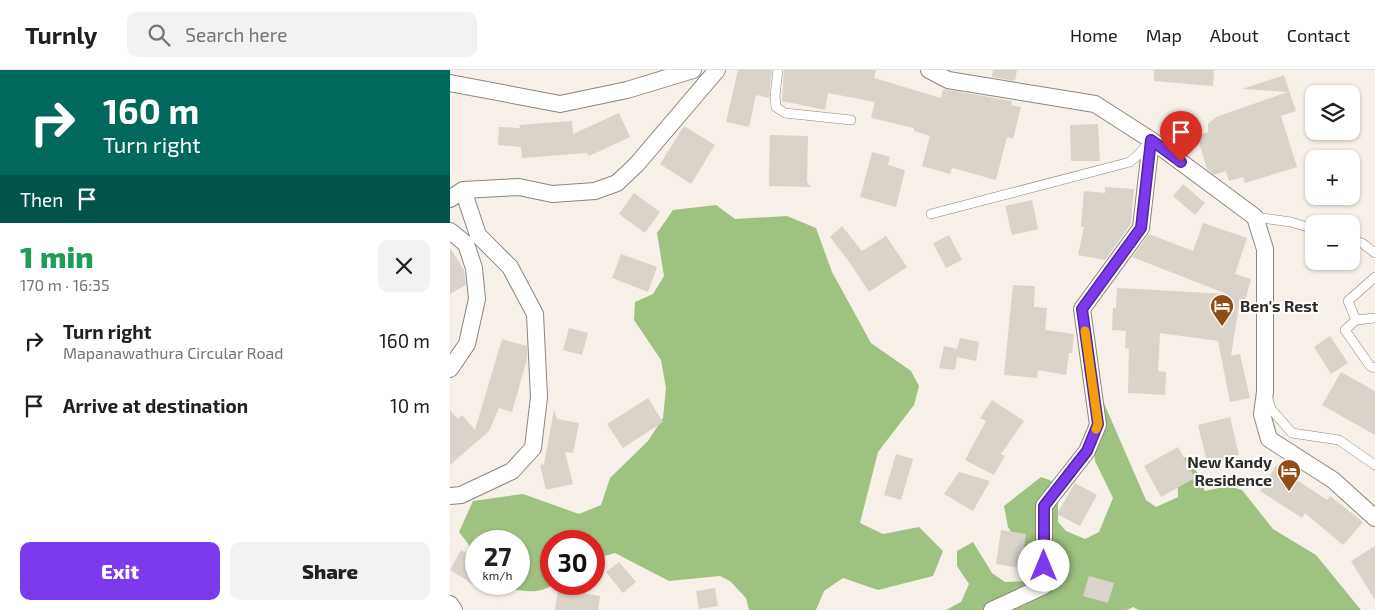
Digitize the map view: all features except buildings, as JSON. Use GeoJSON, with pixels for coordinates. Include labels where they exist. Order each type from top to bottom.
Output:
{"type":"FeatureCollection","features":[{"type":"Feature","properties":{"kind":"street"},"geometry":{"type":"LineString","coordinates":[[450,83],[560,104],[627,90],[693,70]]}},
{"type":"Feature","properties":{"kind":"street"},"geometry":{"type":"LineString","coordinates":[[450,496],[461,495],[512,471],[528,454],[533,448],[539,397],[535,314],[510,267],[478,235],[456,194],[519,187],[552,194],[595,191],[617,183],[638,164],[717,70]]}},
{"type":"Feature","properties":{"kind":"street"},"geometry":{"type":"LineString","coordinates":[[928,70],[948,80],[1095,104],[1151,140],[1255,217],[1265,249],[1265,392],[1262,414],[1269,439],[1333,480],[1375,518]]}},
{"type":"Feature","properties":{"kind":"street"},"geometry":{"type":"LineString","coordinates":[[992,610],[1044,586],[1044,506],[1087,451],[1098,424],[1082,309],[1141,228],[1151,140]]}},
{"type":"Feature","properties":{"kind":"street"},"geometry":{"type":"LineString","coordinates":[[450,231],[466,244],[474,268],[477,299],[467,344],[450,369]]}},
{"type":"Feature","properties":{"kind":"street"},"geometry":{"type":"LineString","coordinates":[[450,604],[454,610]]}},
{"type":"Feature","properties":{"kind":"lane"},"geometry":{"type":"LineString","coordinates":[[778,70],[775,96],[776,107],[785,113],[852,120]]}},
{"type":"Feature","properties":{"kind":"lane"},"geometry":{"type":"LineString","coordinates":[[931,214],[1130,162],[1151,140]]}},
{"type":"Feature","properties":{"kind":"lane"},"geometry":{"type":"LineString","coordinates":[[1255,217],[1291,222],[1305,226]]}},
{"type":"Feature","properties":{"kind":"lane"},"geometry":{"type":"LineString","coordinates":[[1360,242],[1375,253]]}},
{"type":"Feature","properties":{"kind":"lane"},"geometry":{"type":"LineString","coordinates":[[1356,320],[1348,301],[1375,277]]}},
{"type":"Feature","properties":{"kind":"lane"},"geometry":{"type":"LineString","coordinates":[[1373,368],[1345,330],[1356,320],[1375,318]]}},
{"type":"Feature","properties":{"kind":"lane"},"geometry":{"type":"LineString","coordinates":[[1265,392],[1271,409],[1292,433],[1339,440],[1375,465]]}},
{"type":"Feature","properties":{"kind":"green space"},"geometry":{"type":"Polygon","coordinates":[[[716,205],[735,219],[787,216],[816,228],[832,272],[871,343],[911,371],[919,386],[914,405],[878,452],[860,523],[883,534],[919,527],[943,551],[933,576],[878,590],[843,578],[824,591],[816,610],[749,610],[746,598],[730,581],[720,576],[669,581],[615,553],[605,556],[605,530],[540,530],[540,590],[530,591],[530,530],[465,530],[465,540],[459,532],[473,501],[523,494],[579,514],[601,505],[610,478],[648,441],[663,418],[666,388],[661,360],[634,320],[635,302],[653,294],[664,276],[657,233],[673,210],[716,205]]]}},
{"type":"Feature","properties":{"kind":"green space"},"geometry":{"type":"Polygon","coordinates":[[[1103,401],[1146,500],[1156,507],[1178,497],[1177,459],[1190,457],[1205,491],[1228,486],[1242,490],[1273,529],[1316,555],[1361,610],[1139,610],[1133,607],[1127,610],[946,610],[961,602],[969,584],[957,566],[957,551],[973,542],[992,573],[1005,582],[1027,581],[1027,558],[1008,527],[1004,506],[1041,477],[1052,481],[1058,493],[1058,522],[1066,531],[1085,539],[1099,532],[1113,498],[1095,461],[1092,422],[1095,404],[1103,401]]]}},
{"type":"Feature","properties":{"kind":"slow traffic"},"geometry":{"type":"LineString","coordinates":[[1085,331],[1098,424],[1096,429]]}},
{"type":"Feature","properties":{"kind":"place","name":"Ben's Rest"},"geometry":{"type":"Point","coordinates":[1222,327]}},
{"type":"Feature","properties":{"kind":"place","name":"New Kandy Residence"},"geometry":{"type":"Point","coordinates":[1289,492]}},
{"type":"Feature","properties":{"kind":"route"},"geometry":{"type":"LineString","coordinates":[[1044,566],[1044,506],[1087,451],[1098,424],[1082,309],[1141,228],[1151,140],[1181,162]]}}]}
